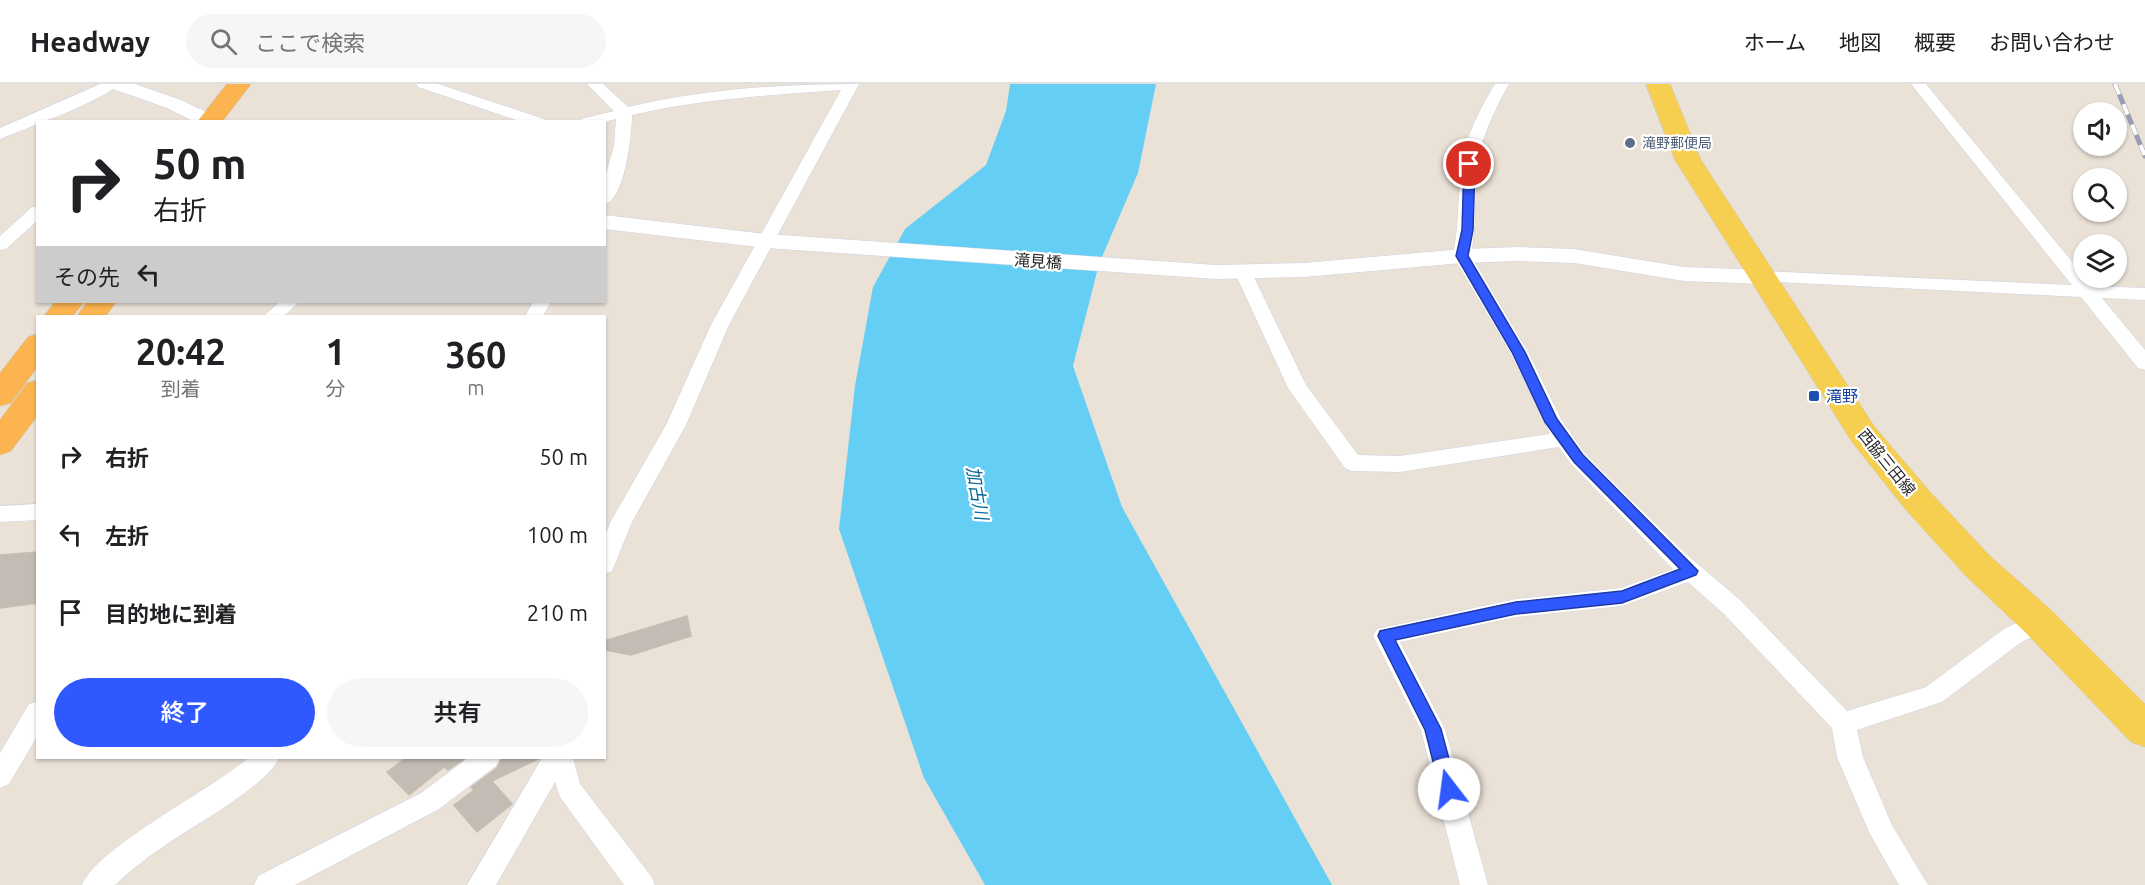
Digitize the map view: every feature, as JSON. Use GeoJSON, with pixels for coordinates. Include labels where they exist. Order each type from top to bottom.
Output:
{"type":"FeatureCollection","features":[{"type":"Feature","properties":{"kind":"highway"},"geometry":{"type":"LineString","coordinates":[[211,120],[248,89]]}},
{"type":"Feature","properties":{"kind":"highway"},"geometry":{"type":"LineString","coordinates":[[237,120],[248,89]]}},
{"type":"Feature","properties":{"kind":"highway"},"geometry":{"type":"LineString","coordinates":[[59,315],[68,303]]}},
{"type":"Feature","properties":{"kind":"highway"},"geometry":{"type":"LineString","coordinates":[[92,315],[101,303]]}},
{"type":"Feature","properties":{"kind":"highway"},"geometry":{"type":"LineString","coordinates":[[0,395],[36,347]]}},
{"type":"Feature","properties":{"kind":"highway"},"geometry":{"type":"LineString","coordinates":[[0,443],[36,394]]}},
{"type":"Feature","properties":{"kind":"main road","name":"西脇三田線"},"geometry":{"type":"LineString","coordinates":[[1658,84],[1688,160],[1863,434],[1918,501],[1977,566],[2039,622],[2145,730]]}},
{"type":"Feature","properties":{"kind":"street"},"geometry":{"type":"LineString","coordinates":[[0,134],[70,105],[112,84]]}},
{"type":"Feature","properties":{"kind":"street"},"geometry":{"type":"LineString","coordinates":[[117,84],[174,104],[208,120]]}},
{"type":"Feature","properties":{"kind":"street"},"geometry":{"type":"LineString","coordinates":[[423,84],[533,120]]}},
{"type":"Feature","properties":{"kind":"street"},"geometry":{"type":"LineString","coordinates":[[594,84],[624,112],[625,135],[622,158],[606,195]]}},
{"type":"Feature","properties":{"kind":"street"},"geometry":{"type":"LineString","coordinates":[[594,120],[660,104],[740,93],[851,84]]}},
{"type":"Feature","properties":{"kind":"street"},"geometry":{"type":"LineString","coordinates":[[608,555],[622,521],[676,425],[720,325],[851,84]]}},
{"type":"Feature","properties":{"kind":"street"},"geometry":{"type":"LineString","coordinates":[[1502,84],[1488,107],[1469,164],[1467,230],[1462,256],[1518,352],[1552,422],[1592,473],[1691,571],[1732,607],[1843,723],[1850,757],[1883,834],[1914,885]]}},
{"type":"Feature","properties":{"kind":"street"},"geometry":{"type":"LineString","coordinates":[[1918,84],[2145,363]]}},
{"type":"Feature","properties":{"kind":"street"},"geometry":{"type":"LineString","coordinates":[[70,105],[71,120]]}},
{"type":"Feature","properties":{"kind":"street"},"geometry":{"type":"LineString","coordinates":[[488,120],[500,109]]}},
{"type":"Feature","properties":{"kind":"street"},"geometry":{"type":"LineString","coordinates":[[0,244],[36,214]]}},
{"type":"Feature","properties":{"kind":"street","name":"滝見橋"},"geometry":{"type":"LineString","coordinates":[[606,222],[767,241],[1216,272],[1244,273],[1462,256],[1519,254],[1574,256],[1684,274],[1764,277]]}},
{"type":"Feature","properties":{"kind":"street"},"geometry":{"type":"LineString","coordinates":[[1244,273],[1298,388],[1352,463],[1400,464],[1565,439]]}},
{"type":"Feature","properties":{"kind":"street"},"geometry":{"type":"LineString","coordinates":[[1764,277],[2145,294]]}},
{"type":"Feature","properties":{"kind":"street"},"geometry":{"type":"LineString","coordinates":[[274,315],[289,303]]}},
{"type":"Feature","properties":{"kind":"street"},"geometry":{"type":"LineString","coordinates":[[0,514],[36,512]]}},
{"type":"Feature","properties":{"kind":"street"},"geometry":{"type":"LineString","coordinates":[[1474,885],[1433,729],[1385,636],[1516,608],[1622,597],[1691,571]]}},
{"type":"Feature","properties":{"kind":"street"},"geometry":{"type":"LineString","coordinates":[[1843,723],[1933,695],[2012,636],[2039,622]]}},
{"type":"Feature","properties":{"kind":"street"},"geometry":{"type":"LineString","coordinates":[[0,776],[36,715]]}},
{"type":"Feature","properties":{"kind":"street"},"geometry":{"type":"LineString","coordinates":[[96,885],[112,868],[245,778],[265,759]]}},
{"type":"Feature","properties":{"kind":"street"},"geometry":{"type":"LineString","coordinates":[[268,885],[430,801],[486,759]]}},
{"type":"Feature","properties":{"kind":"street"},"geometry":{"type":"LineString","coordinates":[[480,885],[554,759]]}},
{"type":"Feature","properties":{"kind":"street"},"geometry":{"type":"LineString","coordinates":[[561,759],[569,789],[641,885]]}},
{"type":"Feature","properties":{"kind":"water","name":"加古川"},"geometry":{"type":"Polygon","coordinates":[[[1010,84],[1156,84],[1138,173],[1099,264],[1073,366],[1122,507],[1332,885],[985,885],[924,778],[839,529],[855,386],[873,287],[905,229],[986,165],[1006,111],[1010,84]]]}},
{"type":"Feature","properties":{"kind":"building"},"geometry":{"type":"Polygon","coordinates":[[[36,552],[36,603],[0,608],[0,555],[36,552]]]}},
{"type":"Feature","properties":{"kind":"building"},"geometry":{"type":"Polygon","coordinates":[[[687,616],[691,636],[631,655],[606,650],[606,640],[687,616]]]}},
{"type":"Feature","properties":{"kind":"building"},"geometry":{"type":"Polygon","coordinates":[[[405,759],[464,759],[448,770],[444,767],[409,795],[387,772],[405,759]]]}},
{"type":"Feature","properties":{"kind":"building"},"geometry":{"type":"Polygon","coordinates":[[[502,759],[538,759],[492,781],[512,804],[477,832],[454,805],[474,790],[471,787],[497,768],[502,759]]]}},
{"type":"Feature","properties":{"kind":"railway"},"geometry":{"type":"LineString","coordinates":[[2115,84],[2145,156]]}},
{"type":"Feature","properties":{"kind":"place","name":"滝野郵便局"},"geometry":{"type":"Point","coordinates":[1630,143]}},
{"type":"Feature","properties":{"kind":"place","name":"滝野"},"geometry":{"type":"Point","coordinates":[1814,396]}},
{"type":"Feature","properties":{"kind":"route"},"geometry":{"type":"LineString","coordinates":[[1449,789],[1433,729],[1385,636],[1516,608],[1622,597],[1691,571],[1578,459],[1552,422],[1518,352],[1462,256],[1467,230],[1469,164]]}}]}
